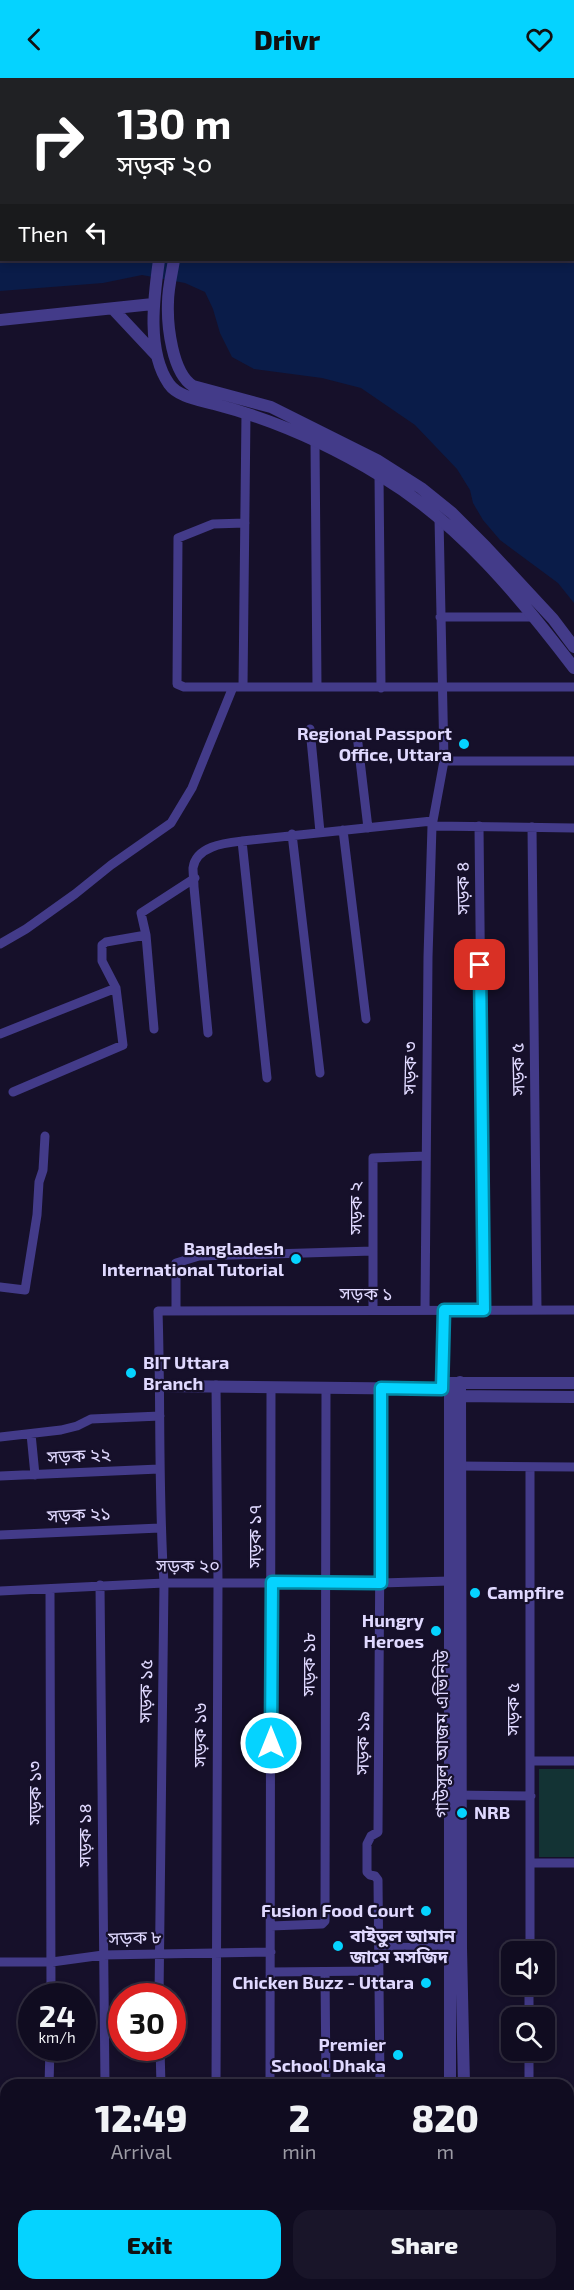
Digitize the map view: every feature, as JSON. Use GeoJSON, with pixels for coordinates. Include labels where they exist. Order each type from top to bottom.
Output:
{"type":"FeatureCollection","features":[{"type":"Feature","properties":{"kind":"street"},"geometry":{"type":"LineString","coordinates":[[159,261],[153,300],[155,341],[170,386],[179,393],[246,413],[315,441],[379,475],[416,498],[494,571],[574,668]]}},
{"type":"Feature","properties":{"kind":"street"},"geometry":{"type":"LineString","coordinates":[[174,261],[168,301],[174,353],[180,373],[186,382],[272,407],[377,460],[422,488],[452,513],[486,547],[553,619],[574,647]]}},
{"type":"Feature","properties":{"kind":"street"},"geometry":{"type":"LineString","coordinates":[[0,320],[113,309],[153,300]]}},
{"type":"Feature","properties":{"kind":"street"},"geometry":{"type":"LineString","coordinates":[[113,309],[159,358]]}},
{"type":"Feature","properties":{"kind":"street"},"geometry":{"type":"LineString","coordinates":[[0,944],[27,929],[171,823],[192,788],[238,687],[245,523],[246,413]]}},
{"type":"Feature","properties":{"kind":"street"},"geometry":{"type":"LineString","coordinates":[[315,441],[317,687]]}},
{"type":"Feature","properties":{"kind":"street"},"geometry":{"type":"LineString","coordinates":[[379,475],[381,688]]}},
{"type":"Feature","properties":{"kind":"street","name":"সড়ক ৩"},"geometry":{"type":"LineString","coordinates":[[425,1310],[432,824],[444,761],[439,518]]}},
{"type":"Feature","properties":{"kind":"street"},"geometry":{"type":"LineString","coordinates":[[245,523],[213,524],[181,536],[178,542],[177,684],[184,687],[442,689],[574,687]]}},
{"type":"Feature","properties":{"kind":"street"},"geometry":{"type":"LineString","coordinates":[[440,617],[534,617]]}},
{"type":"Feature","properties":{"kind":"street"},"geometry":{"type":"LineString","coordinates":[[310,729],[321,832]]}},
{"type":"Feature","properties":{"kind":"street"},"geometry":{"type":"LineString","coordinates":[[357,735],[368,828]]}},
{"type":"Feature","properties":{"kind":"street"},"geometry":{"type":"LineString","coordinates":[[444,761],[574,762]]}},
{"type":"Feature","properties":{"kind":"street"},"geometry":{"type":"LineString","coordinates":[[208,1033],[193,866],[200,855],[217,845],[292,834],[432,824],[574,828]]}},
{"type":"Feature","properties":{"kind":"street","name":"সড়ক ৪"},"geometry":{"type":"LineString","coordinates":[[479,826],[484,1310]]}},
{"type":"Feature","properties":{"kind":"street","name":"সড়ক ৫"},"geometry":{"type":"LineString","coordinates":[[532,827],[537,1310]]}},
{"type":"Feature","properties":{"kind":"street"},"geometry":{"type":"LineString","coordinates":[[343,830],[366,1019]]}},
{"type":"Feature","properties":{"kind":"street"},"geometry":{"type":"LineString","coordinates":[[292,834],[320,1073]]}},
{"type":"Feature","properties":{"kind":"street"},"geometry":{"type":"LineString","coordinates":[[242,841],[267,1078]]}},
{"type":"Feature","properties":{"kind":"street"},"geometry":{"type":"LineString","coordinates":[[154,1029],[146,935],[141,913],[195,878]]}},
{"type":"Feature","properties":{"kind":"street"},"geometry":{"type":"LineString","coordinates":[[14,1092],[123,1045],[116,988],[102,961],[102,945],[106,942],[146,935]]}},
{"type":"Feature","properties":{"kind":"street"},"geometry":{"type":"LineString","coordinates":[[0,1034],[116,988]]}},
{"type":"Feature","properties":{"kind":"street"},"geometry":{"type":"LineString","coordinates":[[0,1287],[25,1290],[37,1215],[39,1182],[44,1170],[45,1136]]}},
{"type":"Feature","properties":{"kind":"street","name":"সড়ক ২"},"geometry":{"type":"LineString","coordinates":[[373,1310],[374,1158],[426,1156]]}},
{"type":"Feature","properties":{"kind":"street"},"geometry":{"type":"LineString","coordinates":[[176,1311],[176,1263],[199,1256],[373,1251]]}},
{"type":"Feature","properties":{"kind":"street"},"geometry":{"type":"LineString","coordinates":[[444,1310],[452,1389]]}},
{"type":"Feature","properties":{"kind":"street","name":"সড়ক ১"},"geometry":{"type":"LineString","coordinates":[[158,1311],[574,1310]]}},
{"type":"Feature","properties":{"kind":"street","name":"সড়ক ১৫"},"geometry":{"type":"LineString","coordinates":[[158,1311],[161,1386],[160,1528],[164,1582],[159,1983]]}},
{"type":"Feature","properties":{"kind":"street"},"geometry":{"type":"LineString","coordinates":[[452,1389],[574,1383]]}},
{"type":"Feature","properties":{"kind":"street","name":"সড়ক ১৬"},"geometry":{"type":"LineString","coordinates":[[216,1385],[218,1583],[216,2079]]}},
{"type":"Feature","properties":{"kind":"street"},"geometry":{"type":"LineString","coordinates":[[161,1386],[452,1389],[574,1396]]}},
{"type":"Feature","properties":{"kind":"street","name":"সড়ক ১৭"},"geometry":{"type":"LineString","coordinates":[[270,1387],[272,1582],[270,2079]]}},
{"type":"Feature","properties":{"kind":"street","name":"সড়ক ১৮"},"geometry":{"type":"LineString","coordinates":[[271,1926],[322,1924],[325,1921],[326,1388]]}},
{"type":"Feature","properties":{"kind":"street","name":"সড়ক ১৯"},"geometry":{"type":"LineString","coordinates":[[380,2079],[378,1880],[367,1872],[367,1844],[371,1836],[378,1832],[381,1388]]}},
{"type":"Feature","properties":{"kind":"street","name":"গাউসুল আজম এভিনিউ"},"geometry":{"type":"LineString","coordinates":[[450,2079],[450,1948],[455,1795],[460,1466],[452,1389]]}},
{"type":"Feature","properties":{"kind":"street","name":"গাউসুল আজম এভিনিউ"},"geometry":{"type":"LineString","coordinates":[[452,1389],[449,1581],[464,2079]]}},
{"type":"Feature","properties":{"kind":"street"},"geometry":{"type":"LineString","coordinates":[[0,1437],[69,1428],[91,1419],[160,1416]]}},
{"type":"Feature","properties":{"kind":"street"},"geometry":{"type":"LineString","coordinates":[[31,1434],[35,1475]]}},
{"type":"Feature","properties":{"kind":"street"},"geometry":{"type":"LineString","coordinates":[[460,1466],[574,1467]]}},
{"type":"Feature","properties":{"kind":"street","name":"সড়ক ৫"},"geometry":{"type":"LineString","coordinates":[[530,1467],[530,1941]]}},
{"type":"Feature","properties":{"kind":"street","name":"সড়ক ২২"},"geometry":{"type":"LineString","coordinates":[[0,1476],[159,1469]]}},
{"type":"Feature","properties":{"kind":"street","name":"সড়ক ২১"},"geometry":{"type":"LineString","coordinates":[[0,1535],[160,1528]]}},
{"type":"Feature","properties":{"kind":"street","name":"সড়ক ২০"},"geometry":{"type":"LineString","coordinates":[[0,1591],[164,1582],[325,1584],[449,1581]]}},
{"type":"Feature","properties":{"kind":"street","name":"সড়ক ১৪"},"geometry":{"type":"LineString","coordinates":[[100,1585],[105,2079]]}},
{"type":"Feature","properties":{"kind":"street","name":"সড়ক ১৩"},"geometry":{"type":"LineString","coordinates":[[50,1589],[51,1983]]}},
{"type":"Feature","properties":{"kind":"street"},"geometry":{"type":"LineString","coordinates":[[530,1761],[574,1761]]}},
{"type":"Feature","properties":{"kind":"street"},"geometry":{"type":"LineString","coordinates":[[455,1795],[531,1796]]}},
{"type":"Feature","properties":{"kind":"street"},"geometry":{"type":"LineString","coordinates":[[530,1863],[574,1863]]}},
{"type":"Feature","properties":{"kind":"street"},"geometry":{"type":"LineString","coordinates":[[380,1947],[450,1948]]}},
{"type":"Feature","properties":{"kind":"street","name":"সড়ক ৮"},"geometry":{"type":"LineString","coordinates":[[0,1962],[52,1962],[103,1955],[271,1952]]}},
{"type":"Feature","properties":{"kind":"street"},"geometry":{"type":"LineString","coordinates":[[270,1972],[378,1971]]}},
{"type":"Feature","properties":{"kind":"street"},"geometry":{"type":"LineString","coordinates":[[325,1972],[326,2079]]}},
{"type":"Feature","properties":{"kind":"street"},"geometry":{"type":"LineString","coordinates":[[49,2079],[50,2061]]}},
{"type":"Feature","properties":{"kind":"street"},"geometry":{"type":"LineString","coordinates":[[160,2061],[161,2079]]}},
{"type":"Feature","properties":{"kind":"street"},"geometry":{"type":"LineString","coordinates":[[529,2061],[529,2079]]}},
{"type":"Feature","properties":{"kind":"green space"},"geometry":{"type":"Polygon","coordinates":[[[539,1769],[574,1769],[574,1857],[539,1857],[539,1769]]]}},
{"type":"Feature","properties":{"kind":"water"},"geometry":{"type":"Polygon","coordinates":[[[0,261],[574,261],[574,603],[558,583],[500,540],[483,520],[473,503],[470,490],[457,469],[415,425],[361,388],[322,378],[254,369],[232,357],[220,333],[205,292],[185,283],[142,275],[103,283],[0,291],[0,261]]]}},
{"type":"Feature","properties":{"kind":"place","name":"Regional Passport Office, Uttara"},"geometry":{"type":"Point","coordinates":[464,744]}},
{"type":"Feature","properties":{"kind":"place","name":"Bangladesh International Tutorial"},"geometry":{"type":"Point","coordinates":[296,1259]}},
{"type":"Feature","properties":{"kind":"place","name":"BIT Uttara Branch"},"geometry":{"type":"Point","coordinates":[131,1373]}},
{"type":"Feature","properties":{"kind":"place","name":"Campfire"},"geometry":{"type":"Point","coordinates":[475,1593]}},
{"type":"Feature","properties":{"kind":"place","name":"Hungry Heroes"},"geometry":{"type":"Point","coordinates":[436,1631]}},
{"type":"Feature","properties":{"kind":"place","name":"NRB"},"geometry":{"type":"Point","coordinates":[462,1813]}},
{"type":"Feature","properties":{"kind":"place","name":"Fusion Food Court"},"geometry":{"type":"Point","coordinates":[426,1911]}},
{"type":"Feature","properties":{"kind":"place","name":"বাইতুল আমান জামে মসজিদ"},"geometry":{"type":"Point","coordinates":[338,1946]}},
{"type":"Feature","properties":{"kind":"place","name":"Chicken Buzz - Uttara"},"geometry":{"type":"Point","coordinates":[426,1983]}},
{"type":"Feature","properties":{"kind":"place","name":"Premier School Dhaka"},"geometry":{"type":"Point","coordinates":[398,2055]}},
{"type":"Feature","properties":{"kind":"route"},"geometry":{"type":"LineString","coordinates":[[271,1743],[272,1582],[381,1583],[381,1388],[442,1389],[444,1310],[484,1310],[480,965]]}}]}
